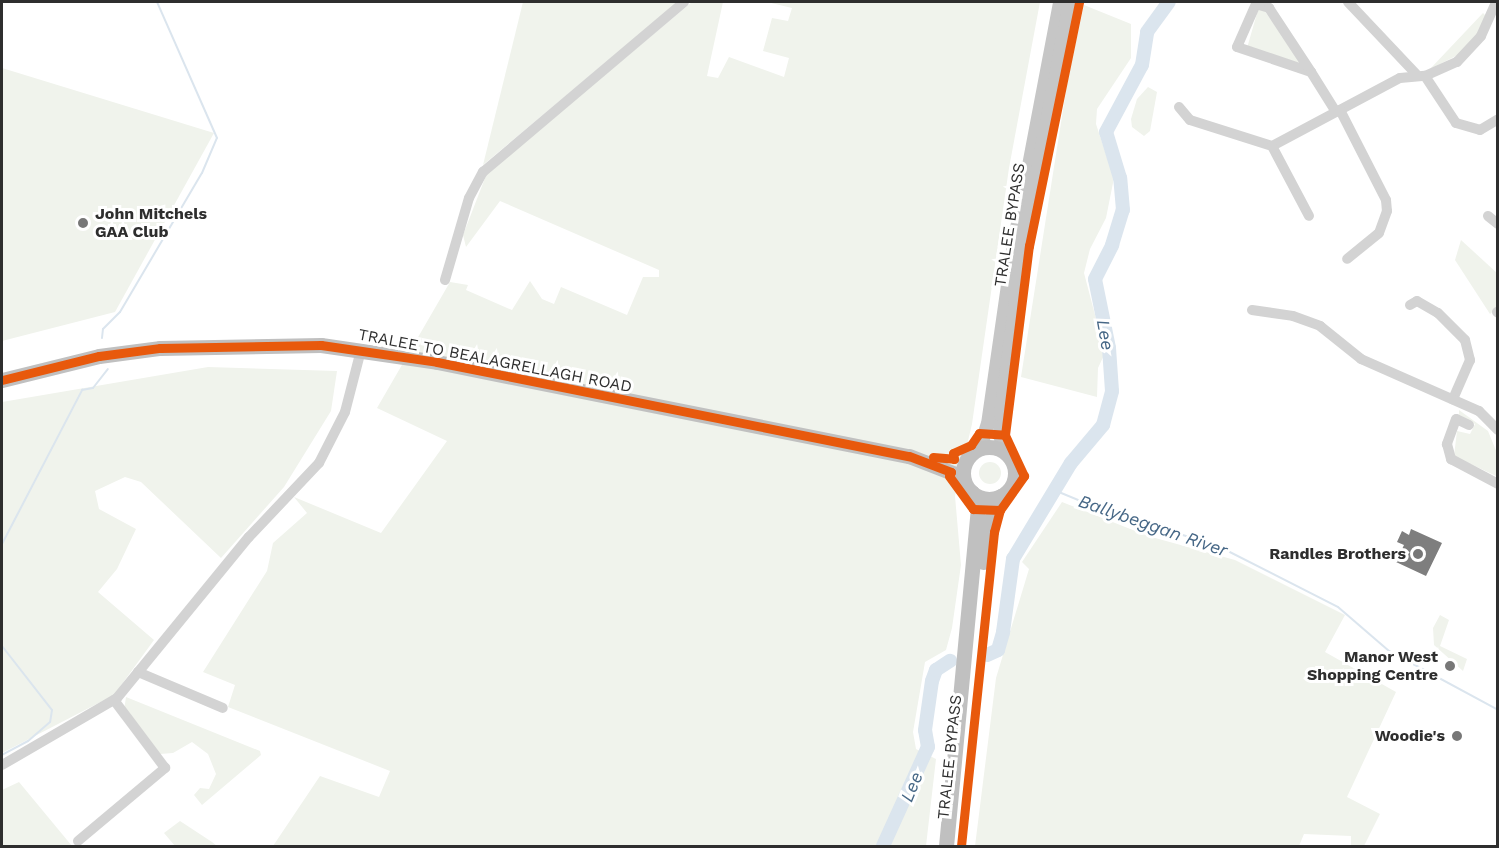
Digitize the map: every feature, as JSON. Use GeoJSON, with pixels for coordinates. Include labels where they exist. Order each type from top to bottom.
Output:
{"type":"FeatureCollection","features":[{"type":"Feature","properties":{"kind":"highway","name":"TRALEE TO BEALAGRELLAGH ROAD"},"geometry":{"type":"LineString","coordinates":[[2,380],[99,356],[160,348],[279,344],[361,350],[909,456],[967,459]]}},
{"type":"Feature","properties":{"kind":"highway"},"geometry":{"type":"LineString","coordinates":[[994,447],[1007,454],[1015,475],[1001,496],[986,499],[972,492],[963,477],[967,459],[980,448],[994,447]]}},
{"type":"Feature","properties":{"kind":"highway","name":"TRALEE TO BEALAGRELLAGH ROAD"},"geometry":{"type":"LineString","coordinates":[[909,456],[963,477]]}},
{"type":"Feature","properties":{"kind":"highway","name":"TRALEE BYPASS"},"geometry":{"type":"LineString","coordinates":[[955,846],[978,508],[972,492]]}},
{"type":"Feature","properties":{"kind":"highway","name":"TRALEE BYPASS"},"geometry":{"type":"LineString","coordinates":[[970,646],[986,539],[1001,496]]}},
{"type":"Feature","properties":{"kind":"highway","name":"TRALEE BYPASS"},"geometry":{"type":"LineString","coordinates":[[946,846],[968,670]]}},
{"type":"Feature","properties":{"kind":"main road","name":"TRALEE BYPASS"},"geometry":{"type":"LineString","coordinates":[[980,448],[988,424],[1014,244],[1060,2]]}},
{"type":"Feature","properties":{"kind":"main road","name":"TRALEE BYPASS"},"geometry":{"type":"LineString","coordinates":[[1007,454],[1000,436],[1001,415],[1023,246],[1070,2]]}},
{"type":"Feature","properties":{"kind":"street"},"geometry":{"type":"LineString","coordinates":[[446,280],[469,198],[483,172],[684,2]]}},
{"type":"Feature","properties":{"kind":"street"},"geometry":{"type":"LineString","coordinates":[[1348,2],[1421,76],[1456,123],[1480,130],[1497,119]]}},
{"type":"Feature","properties":{"kind":"street"},"geometry":{"type":"LineString","coordinates":[[1272,146],[1400,78],[1421,76],[1457,62],[1493,21],[1492,3]]}},
{"type":"Feature","properties":{"kind":"street"},"geometry":{"type":"LineString","coordinates":[[1311,72],[1237,47],[1256,4],[1269,9],[1338,111],[1386,200],[1387,212],[1379,233],[1347,259]]}},
{"type":"Feature","properties":{"kind":"street"},"geometry":{"type":"LineString","coordinates":[[1179,107],[1190,120],[1272,146],[1309,216]]}},
{"type":"Feature","properties":{"kind":"street"},"geometry":{"type":"LineString","coordinates":[[1488,216],[1497,224]]}},
{"type":"Feature","properties":{"kind":"street"},"geometry":{"type":"LineString","coordinates":[[1410,305],[1417,301],[1438,314],[1465,340],[1470,360],[1453,399]]}},
{"type":"Feature","properties":{"kind":"street"},"geometry":{"type":"LineString","coordinates":[[1252,310],[1306,320],[1361,359],[1479,411],[1497,430]]}},
{"type":"Feature","properties":{"kind":"street"},"geometry":{"type":"LineString","coordinates":[[2,765],[114,700],[249,537],[319,463],[345,412],[361,350]]}},
{"type":"Feature","properties":{"kind":"street"},"geometry":{"type":"LineString","coordinates":[[1468,425],[1456,419],[1447,444],[1450,459],[1497,484]]}},
{"type":"Feature","properties":{"kind":"street"},"geometry":{"type":"LineString","coordinates":[[138,672],[223,708]]}},
{"type":"Feature","properties":{"kind":"street"},"geometry":{"type":"LineString","coordinates":[[78,841],[165,768],[114,700]]}},
{"type":"Feature","properties":{"kind":"shaded area"},"geometry":{"type":"Polygon","coordinates":[[[523,2],[678,2],[483,165],[523,2]]]}},
{"type":"Feature","properties":{"kind":"shaded area"},"geometry":{"type":"Polygon","coordinates":[[[692,2],[723,2],[707,76],[718,78],[729,57],[784,77],[789,58],[763,51],[772,18],[788,21],[792,8],[767,2],[1040,2],[1009,168],[972,424],[955,496],[961,565],[952,628],[946,650],[925,662],[913,732],[916,749],[936,759],[926,846],[273,846],[320,776],[379,797],[390,771],[228,707],[235,685],[203,672],[267,571],[273,543],[307,513],[294,497],[381,533],[447,441],[377,408],[450,282],[468,285],[466,290],[512,310],[530,281],[542,299],[554,304],[561,287],[627,315],[643,277],[659,277],[659,270],[500,201],[466,247],[463,235],[487,173],[692,2]]]}},
{"type":"Feature","properties":{"kind":"shaded area"},"geometry":{"type":"Polygon","coordinates":[[[1084,5],[1131,24],[1131,58],[1097,109],[1096,124],[1114,178],[1106,218],[1090,249],[1084,273],[1105,353],[1098,368],[1097,397],[1021,377],[1068,78],[1084,5]]]}},
{"type":"Feature","properties":{"kind":"shaded area"},"geometry":{"type":"Polygon","coordinates":[[[1258,10],[1264,10],[1303,65],[1247,48],[1258,10]]]}},
{"type":"Feature","properties":{"kind":"shaded area"},"geometry":{"type":"Polygon","coordinates":[[[1483,13],[1487,17],[1483,27],[1460,54],[1430,69],[1483,13]]]}},
{"type":"Feature","properties":{"kind":"shaded area","name":"John Mitchels GAA Club"},"geometry":{"type":"Polygon","coordinates":[[[2,68],[214,133],[115,312],[2,341],[2,68]]]}},
{"type":"Feature","properties":{"kind":"shaded area"},"geometry":{"type":"Polygon","coordinates":[[[1148,87],[1157,92],[1150,131],[1144,136],[1132,127],[1131,119],[1137,99],[1148,87]]]}},
{"type":"Feature","properties":{"kind":"shaded area"},"geometry":{"type":"Polygon","coordinates":[[[1461,240],[1497,273],[1497,308],[1490,314],[1455,260],[1461,240]]]}},
{"type":"Feature","properties":{"kind":"shaded area"},"geometry":{"type":"Polygon","coordinates":[[[208,367],[337,371],[331,411],[284,487],[221,558],[141,482],[125,477],[95,491],[99,509],[136,529],[117,569],[98,592],[154,640],[114,695],[2,753],[2,402],[208,367]]]}},
{"type":"Feature","properties":{"kind":"shaded area"},"geometry":{"type":"Polygon","coordinates":[[[1459,410],[1488,431],[1497,453],[1496,476],[1454,456],[1457,431],[1470,434],[1475,424],[1459,415],[1459,410]]]}},
{"type":"Feature","properties":{"kind":"shaded area"},"geometry":{"type":"Polygon","coordinates":[[[990,462],[998,465],[1001,473],[998,481],[990,484],[982,481],[979,473],[982,465],[990,462]]]}},
{"type":"Feature","properties":{"kind":"shaded area"},"geometry":{"type":"Polygon","coordinates":[[[1062,502],[1148,536],[1235,560],[1345,615],[1325,652],[1396,692],[1347,797],[1380,814],[1364,846],[1351,846],[1351,836],[1304,834],[1299,846],[975,846],[996,678],[1029,569],[1022,562],[1062,502]]]}},
{"type":"Feature","properties":{"kind":"shaded area"},"geometry":{"type":"Polygon","coordinates":[[[1440,615],[1449,620],[1440,646],[1467,659],[1463,671],[1434,645],[1433,628],[1440,615]]]}},
{"type":"Feature","properties":{"kind":"shaded area"},"geometry":{"type":"Polygon","coordinates":[[[126,697],[260,751],[261,755],[202,805],[194,795],[200,788],[209,789],[216,774],[208,754],[192,742],[173,753],[160,754],[124,710],[126,697]]]}},
{"type":"Feature","properties":{"kind":"shaded area"},"geometry":{"type":"Polygon","coordinates":[[[19,782],[72,846],[2,846],[2,790],[19,782]]]}},
{"type":"Feature","properties":{"kind":"shaded area"},"geometry":{"type":"Polygon","coordinates":[[[180,821],[217,846],[175,846],[164,833],[180,821]]]}},
{"type":"Feature","properties":{"kind":"building","name":"Randles Brothers"},"geometry":{"type":"Polygon","coordinates":[[[1411,529],[1442,543],[1426,576],[1396,562],[1404,545],[1397,542],[1402,531],[1409,535],[1411,529]]]}},
{"type":"Feature","properties":{"kind":"waterway"},"geometry":{"type":"LineString","coordinates":[[102,338],[103,329],[120,312],[202,173],[217,138],[157,2]]}},
{"type":"Feature","properties":{"kind":"waterway","name":"Lee"},"geometry":{"type":"LineString","coordinates":[[987,655],[998,650],[1003,632],[1013,559],[1071,463],[1103,425],[1112,391],[1109,348],[1095,279],[1112,245],[1123,210],[1120,178],[1106,132],[1142,65],[1147,32],[1169,2]]}},
{"type":"Feature","properties":{"kind":"waterway"},"geometry":{"type":"LineString","coordinates":[[2,544],[82,390],[93,388],[108,369]]}},
{"type":"Feature","properties":{"kind":"waterway","name":"Ballybeggan River"},"geometry":{"type":"LineString","coordinates":[[1054,490],[1124,519],[1212,543],[1338,607],[1389,651],[1498,710]]}},
{"type":"Feature","properties":{"kind":"waterway"},"geometry":{"type":"LineString","coordinates":[[2,646],[52,710],[50,722],[28,741],[2,755]]}},
{"type":"Feature","properties":{"kind":"waterway","name":"Lee"},"geometry":{"type":"LineString","coordinates":[[883,846],[928,747],[925,730],[932,681],[936,670],[950,661]]}},
{"type":"Feature","properties":{"kind":"cycle path"},"geometry":{"type":"LineString","coordinates":[[961,846],[994,532],[1000,510],[1024,476],[1005,435],[1029,246],[1079,2]]}},
{"type":"Feature","properties":{"kind":"cycle path"},"geometry":{"type":"LineString","coordinates":[[2,380],[99,356],[160,348],[321,345],[437,362],[909,456],[951,472],[949,476],[973,509],[1000,510]]}},
{"type":"Feature","properties":{"kind":"cycle path"},"geometry":{"type":"LineString","coordinates":[[933,457],[954,459],[953,453],[971,445],[979,433],[1005,435]]}},
{"type":"Feature","properties":{"kind":"place","name":"John Mitchels GAA Club"},"geometry":{"type":"Point","coordinates":[83,223]}},
{"type":"Feature","properties":{"kind":"place","name":"Randles Brothers"},"geometry":{"type":"Point","coordinates":[1418,554]}},
{"type":"Feature","properties":{"kind":"place","name":"Manor West Shopping Centre"},"geometry":{"type":"Point","coordinates":[1450,666]}},
{"type":"Feature","properties":{"kind":"place","name":"Woodie's"},"geometry":{"type":"Point","coordinates":[1457,736]}}]}
